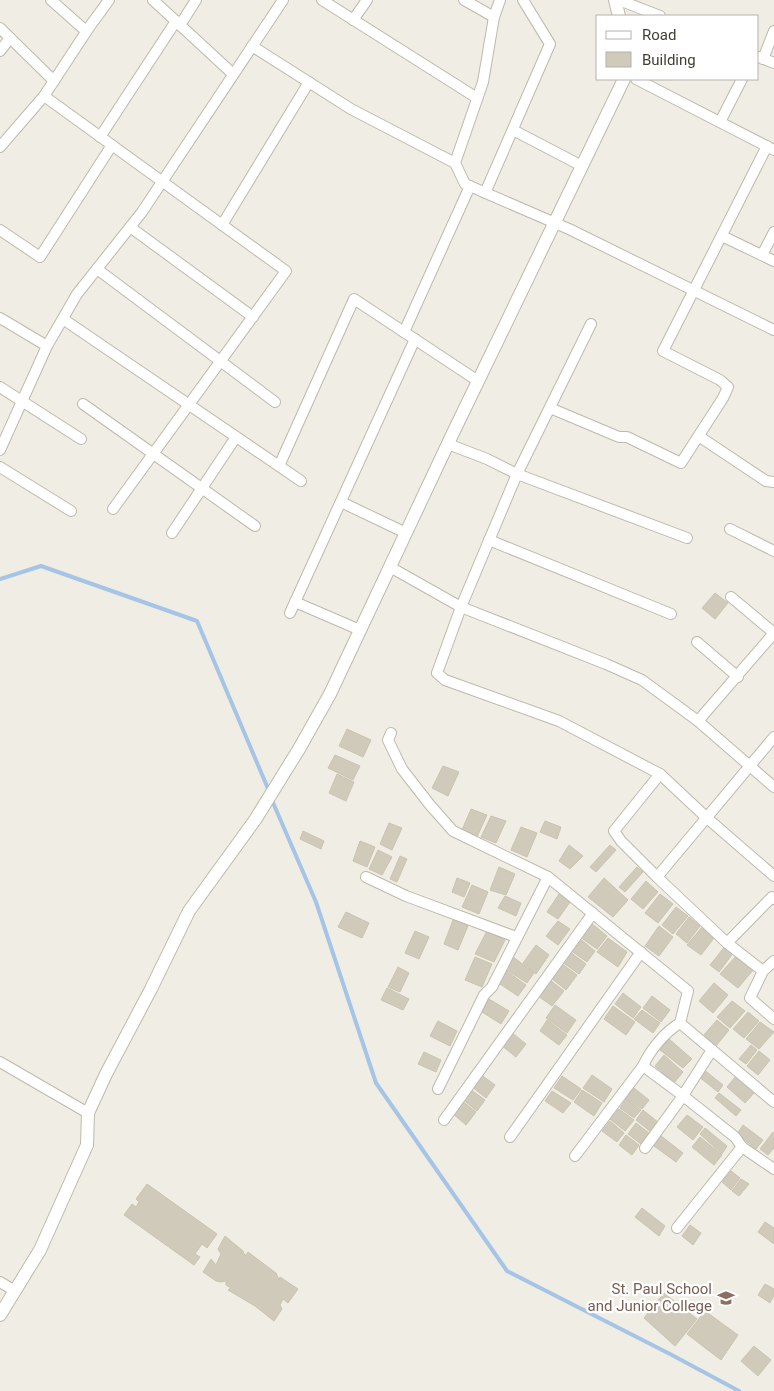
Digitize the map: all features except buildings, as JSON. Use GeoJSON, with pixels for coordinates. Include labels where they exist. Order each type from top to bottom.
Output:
{"type":"FeatureCollection","features":[{"type":"Feature","properties":{"kind":"street"},"geometry":{"type":"LineString","coordinates":[[51,0],[86,31]]}},
{"type":"Feature","properties":{"kind":"street"},"geometry":{"type":"LineString","coordinates":[[0,148],[44,96],[108,0]]}},
{"type":"Feature","properties":{"kind":"street"},"geometry":{"type":"LineString","coordinates":[[153,0],[233,74]]}},
{"type":"Feature","properties":{"kind":"street"},"geometry":{"type":"LineString","coordinates":[[100,137],[178,23],[196,0]]}},
{"type":"Feature","properties":{"kind":"street"},"geometry":{"type":"LineString","coordinates":[[0,450],[47,346],[77,294],[130,227],[162,182],[283,0]]}},
{"type":"Feature","properties":{"kind":"street"},"geometry":{"type":"LineString","coordinates":[[322,0],[477,98]]}},
{"type":"Feature","properties":{"kind":"street"},"geometry":{"type":"LineString","coordinates":[[353,20],[367,0]]}},
{"type":"Feature","properties":{"kind":"street"},"geometry":{"type":"LineString","coordinates":[[464,0],[494,17]]}},
{"type":"Feature","properties":{"kind":"street"},"geometry":{"type":"LineString","coordinates":[[455,163],[483,82],[494,17],[500,0]]}},
{"type":"Feature","properties":{"kind":"street"},"geometry":{"type":"LineString","coordinates":[[485,193],[550,44],[523,0]]}},
{"type":"Feature","properties":{"kind":"street"},"geometry":{"type":"LineString","coordinates":[[615,0],[620,15]]}},
{"type":"Feature","properties":{"kind":"street"},"geometry":{"type":"LineString","coordinates":[[619,0],[657,15]]}},
{"type":"Feature","properties":{"kind":"street"},"geometry":{"type":"LineString","coordinates":[[0,28],[54,81]]}},
{"type":"Feature","properties":{"kind":"street"},"geometry":{"type":"LineString","coordinates":[[774,31],[760,58],[774,63]]}},
{"type":"Feature","properties":{"kind":"street"},"geometry":{"type":"LineString","coordinates":[[0,51],[10,38]]}},
{"type":"Feature","properties":{"kind":"street"},"geometry":{"type":"LineString","coordinates":[[252,46],[351,109],[455,163],[466,184],[569,229],[774,330]]}},
{"type":"Feature","properties":{"kind":"street"},"geometry":{"type":"LineString","coordinates":[[0,1315],[40,1250],[87,1145],[88,1113],[189,911],[266,803],[330,694],[624,80]]}},
{"type":"Feature","properties":{"kind":"street"},"geometry":{"type":"LineString","coordinates":[[550,408],[619,437],[627,437],[681,463],[700,437],[724,398],[728,387],[720,380],[663,352],[722,236],[771,148],[638,80]]}},
{"type":"Feature","properties":{"kind":"street"},"geometry":{"type":"LineString","coordinates":[[720,122],[741,80]]}},
{"type":"Feature","properties":{"kind":"street"},"geometry":{"type":"LineString","coordinates":[[222,225],[309,82]]}},
{"type":"Feature","properties":{"kind":"street"},"geometry":{"type":"LineString","coordinates":[[44,96],[286,272],[113,509]]}},
{"type":"Feature","properties":{"kind":"street"},"geometry":{"type":"LineString","coordinates":[[513,130],[582,166]]}},
{"type":"Feature","properties":{"kind":"street"},"geometry":{"type":"LineString","coordinates":[[0,230],[40,257],[112,145]]}},
{"type":"Feature","properties":{"kind":"street"},"geometry":{"type":"LineString","coordinates":[[404,332],[470,186]]}},
{"type":"Feature","properties":{"kind":"street"},"geometry":{"type":"LineString","coordinates":[[130,227],[253,317]]}},
{"type":"Feature","properties":{"kind":"street"},"geometry":{"type":"LineString","coordinates":[[762,256],[774,232]]}},
{"type":"Feature","properties":{"kind":"street"},"geometry":{"type":"LineString","coordinates":[[722,236],[774,261]]}},
{"type":"Feature","properties":{"kind":"street"},"geometry":{"type":"LineString","coordinates":[[97,269],[275,402]]}},
{"type":"Feature","properties":{"kind":"street"},"geometry":{"type":"LineString","coordinates":[[279,466],[354,299],[478,381]]}},
{"type":"Feature","properties":{"kind":"street"},"geometry":{"type":"LineString","coordinates":[[0,318],[47,346]]}},
{"type":"Feature","properties":{"kind":"street"},"geometry":{"type":"LineString","coordinates":[[63,319],[301,481]]}},
{"type":"Feature","properties":{"kind":"street"},"geometry":{"type":"LineString","coordinates":[[591,324],[518,474],[461,607],[436,673],[445,680],[558,721],[660,774],[774,876]]}},
{"type":"Feature","properties":{"kind":"street"},"geometry":{"type":"LineString","coordinates":[[290,613],[415,339]]}},
{"type":"Feature","properties":{"kind":"street"},"geometry":{"type":"LineString","coordinates":[[0,387],[81,439]]}},
{"type":"Feature","properties":{"kind":"street"},"geometry":{"type":"LineString","coordinates":[[83,404],[255,526]]}},
{"type":"Feature","properties":{"kind":"street"},"geometry":{"type":"LineString","coordinates":[[172,533],[236,436]]}},
{"type":"Feature","properties":{"kind":"street"},"geometry":{"type":"LineString","coordinates":[[700,437],[766,481],[774,482]]}},
{"type":"Feature","properties":{"kind":"street"},"geometry":{"type":"LineString","coordinates":[[448,444],[487,459],[518,474],[687,538]]}},
{"type":"Feature","properties":{"kind":"street"},"geometry":{"type":"LineString","coordinates":[[0,468],[71,512]]}},
{"type":"Feature","properties":{"kind":"street"},"geometry":{"type":"LineString","coordinates":[[340,502],[406,533]]}},
{"type":"Feature","properties":{"kind":"street"},"geometry":{"type":"LineString","coordinates":[[730,529],[774,551]]}},
{"type":"Feature","properties":{"kind":"street"},"geometry":{"type":"LineString","coordinates":[[489,540],[672,614]]}},
{"type":"Feature","properties":{"kind":"street"},"geometry":{"type":"LineString","coordinates":[[390,567],[461,607],[642,680],[698,721],[774,787]]}},
{"type":"Feature","properties":{"kind":"street"},"geometry":{"type":"LineString","coordinates":[[698,721],[774,634],[731,597]]}},
{"type":"Feature","properties":{"kind":"street"},"geometry":{"type":"LineString","coordinates":[[295,602],[360,630]]}},
{"type":"Feature","properties":{"kind":"street"},"geometry":{"type":"LineString","coordinates":[[697,642],[738,677]]}},
{"type":"Feature","properties":{"kind":"street"},"geometry":{"type":"LineString","coordinates":[[391,732],[388,740],[402,769],[430,806],[453,832],[548,877],[688,991],[680,1023],[673,1028],[648,1056],[643,1066],[575,1156]]}},
{"type":"Feature","properties":{"kind":"street"},"geometry":{"type":"LineString","coordinates":[[657,877],[774,737]]}},
{"type":"Feature","properties":{"kind":"street"},"geometry":{"type":"LineString","coordinates":[[660,774],[614,831],[621,841],[657,877],[727,943],[763,971]]}},
{"type":"Feature","properties":{"kind":"street"},"geometry":{"type":"LineString","coordinates":[[366,877],[406,896],[516,937]]}},
{"type":"Feature","properties":{"kind":"street"},"geometry":{"type":"LineString","coordinates":[[438,1089],[484,995],[492,987],[548,877]]}},
{"type":"Feature","properties":{"kind":"street"},"geometry":{"type":"LineString","coordinates":[[727,943],[773,897]]}},
{"type":"Feature","properties":{"kind":"street"},"geometry":{"type":"LineString","coordinates":[[444,1120],[593,913]]}},
{"type":"Feature","properties":{"kind":"street"},"geometry":{"type":"LineString","coordinates":[[510,1137],[641,952]]}},
{"type":"Feature","properties":{"kind":"street"},"geometry":{"type":"LineString","coordinates":[[774,961],[763,971],[750,998],[774,1019]]}},
{"type":"Feature","properties":{"kind":"street"},"geometry":{"type":"LineString","coordinates":[[680,1023],[774,1102]]}},
{"type":"Feature","properties":{"kind":"street"},"geometry":{"type":"LineString","coordinates":[[645,1148],[712,1050]]}},
{"type":"Feature","properties":{"kind":"street"},"geometry":{"type":"LineString","coordinates":[[0,1062],[88,1113]]}},
{"type":"Feature","properties":{"kind":"street"},"geometry":{"type":"LineString","coordinates":[[643,1066],[735,1137],[742,1147],[774,1169]]}},
{"type":"Feature","properties":{"kind":"street"},"geometry":{"type":"LineString","coordinates":[[677,1228],[742,1147]]}},
{"type":"Feature","properties":{"kind":"street"},"geometry":{"type":"LineString","coordinates":[[0,1282],[15,1291]]}},
{"type":"Feature","properties":{"kind":"waterway"},"geometry":{"type":"LineString","coordinates":[[0,579],[41,566],[197,621],[269,791]]}},
{"type":"Feature","properties":{"kind":"waterway"},"geometry":{"type":"LineString","coordinates":[[271,798],[316,902],[376,1083],[507,1271],[739,1391]]}},
{"type":"Feature","properties":{"kind":"place","name":"St. Paul School and Junior College"},"geometry":{"type":"Point","coordinates":[726,1298]}}]}
